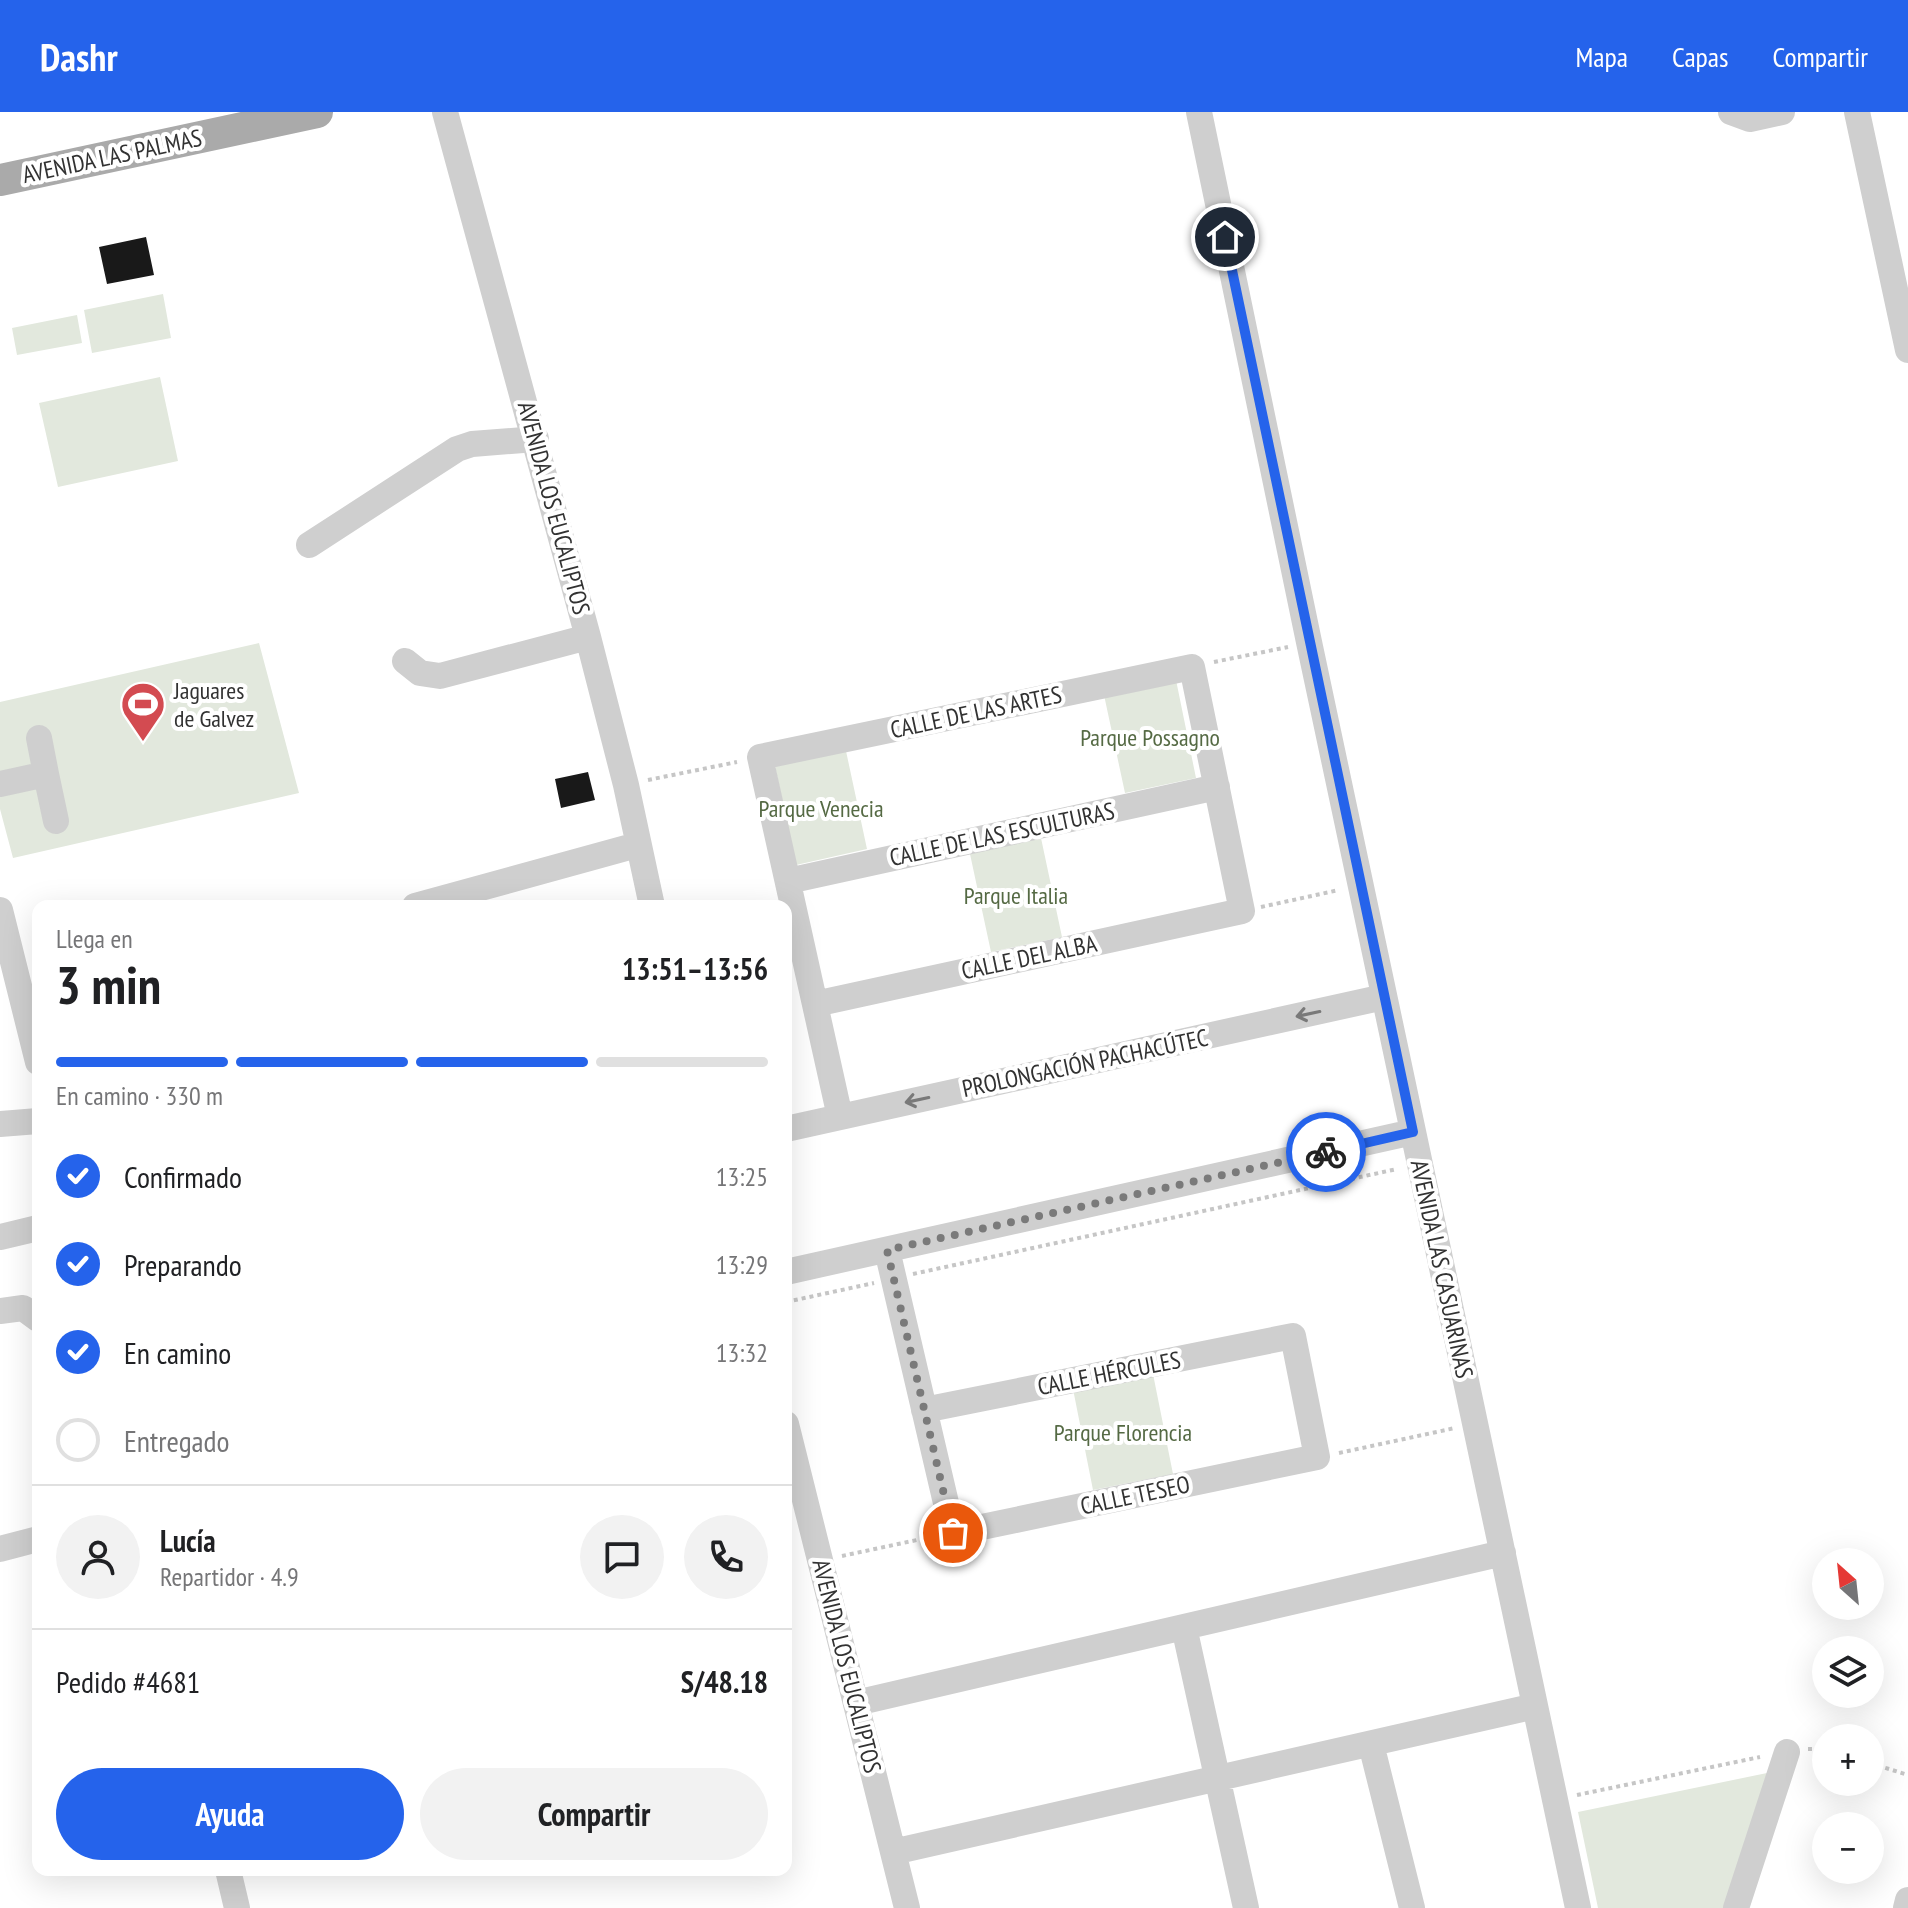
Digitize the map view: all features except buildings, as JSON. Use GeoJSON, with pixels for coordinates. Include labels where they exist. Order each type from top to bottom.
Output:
{"type":"FeatureCollection","features":[{"type":"Feature","properties":{"kind":"main road","name":"AVENIDA LAS PALMAS"},"geometry":{"type":"LineString","coordinates":[[0,180],[317,112]]}},
{"type":"Feature","properties":{"kind":"street","name":"AVENIDA LOS EUCALIPTOS"},"geometry":{"type":"LineString","coordinates":[[445,112],[588,637],[626,785],[651,900]]}},
{"type":"Feature","properties":{"kind":"street","name":"AVENIDA LAS CASUARINAS"},"geometry":{"type":"LineString","coordinates":[[1199,112],[1578,1908]]}},
{"type":"Feature","properties":{"kind":"street"},"geometry":{"type":"LineString","coordinates":[[1731,112],[1750,119],[1782,112]]}},
{"type":"Feature","properties":{"kind":"street"},"geometry":{"type":"LineString","coordinates":[[1857,112],[1908,350]]}},
{"type":"Feature","properties":{"kind":"street"},"geometry":{"type":"LineString","coordinates":[[309,545],[457,449],[472,444],[536,439]]}},
{"type":"Feature","properties":{"kind":"street"},"geometry":{"type":"LineString","coordinates":[[405,661],[420,673],[440,676],[588,637]]}},
{"type":"Feature","properties":{"kind":"street"},"geometry":{"type":"LineString","coordinates":[[1192,667],[1242,911]]}},
{"type":"Feature","properties":{"kind":"street","name":"CALLE DE LAS ARTES"},"geometry":{"type":"LineString","coordinates":[[760,757],[1192,667]]}},
{"type":"Feature","properties":{"kind":"street"},"geometry":{"type":"LineString","coordinates":[[39,738],[56,821]]}},
{"type":"Feature","properties":{"kind":"street"},"geometry":{"type":"LineString","coordinates":[[760,757],[840,1117]]}},
{"type":"Feature","properties":{"kind":"street"},"geometry":{"type":"LineString","coordinates":[[0,784],[46,774]]}},
{"type":"Feature","properties":{"kind":"street","name":"CALLE DE LAS ESCULTURAS"},"geometry":{"type":"LineString","coordinates":[[788,881],[1217,787]]}},
{"type":"Feature","properties":{"kind":"street"},"geometry":{"type":"LineString","coordinates":[[437,900],[637,845]]}},
{"type":"Feature","properties":{"kind":"street"},"geometry":{"type":"LineString","coordinates":[[0,910],[32,1035]]}},
{"type":"Feature","properties":{"kind":"street","name":"CALLE DEL ALBA"},"geometry":{"type":"LineString","coordinates":[[815,1004],[1242,911]]}},
{"type":"Feature","properties":{"kind":"street","name":"PROLONGACIÓN PACHACÚTEC"},"geometry":{"type":"LineString","coordinates":[[792,1128],[1384,997]]}},
{"type":"Feature","properties":{"kind":"street"},"geometry":{"type":"LineString","coordinates":[[0,1124],[32,1121]]}},
{"type":"Feature","properties":{"kind":"street"},"geometry":{"type":"LineString","coordinates":[[792,1271],[1413,1132]]}},
{"type":"Feature","properties":{"kind":"street"},"geometry":{"type":"LineString","coordinates":[[0,1237],[32,1229]]}},
{"type":"Feature","properties":{"kind":"street"},"geometry":{"type":"LineString","coordinates":[[887,1250],[953,1533]]}},
{"type":"Feature","properties":{"kind":"street"},"geometry":{"type":"LineString","coordinates":[[0,1311],[23,1308],[32,1313]]}},
{"type":"Feature","properties":{"kind":"street","name":"CALLE HÉRCULES"},"geometry":{"type":"LineString","coordinates":[[924,1410],[1293,1336],[1317,1457]]}},
{"type":"Feature","properties":{"kind":"street","name":"AVENIDA LOS EUCALIPTOS"},"geometry":{"type":"LineString","coordinates":[[792,1448],[907,1908]]}},
{"type":"Feature","properties":{"kind":"street","name":"CALLE TESEO"},"geometry":{"type":"LineString","coordinates":[[953,1533],[1317,1457]]}},
{"type":"Feature","properties":{"kind":"street"},"geometry":{"type":"LineString","coordinates":[[0,1549],[32,1541]]}},
{"type":"Feature","properties":{"kind":"street"},"geometry":{"type":"LineString","coordinates":[[856,1703],[1503,1553]]}},
{"type":"Feature","properties":{"kind":"street"},"geometry":{"type":"LineString","coordinates":[[1184,1627],[1246,1908]]}},
{"type":"Feature","properties":{"kind":"street"},"geometry":{"type":"LineString","coordinates":[[893,1852],[1535,1706]]}},
{"type":"Feature","properties":{"kind":"street"},"geometry":{"type":"LineString","coordinates":[[1371,1744],[1412,1908]]}},
{"type":"Feature","properties":{"kind":"street"},"geometry":{"type":"LineString","coordinates":[[1736,1908],[1787,1752]]}},
{"type":"Feature","properties":{"kind":"street"},"geometry":{"type":"LineString","coordinates":[[229,1876],[237,1908]]}},
{"type":"Feature","properties":{"kind":"street"},"geometry":{"type":"LineString","coordinates":[[1906,1908],[1908,1900]]}},
{"type":"Feature","properties":{"kind":"path"},"geometry":{"type":"LineString","coordinates":[[1192,667],[1309,642]]}},
{"type":"Feature","properties":{"kind":"path"},"geometry":{"type":"LineString","coordinates":[[626,785],[760,757]]}},
{"type":"Feature","properties":{"kind":"path"},"geometry":{"type":"LineString","coordinates":[[1242,911],[1361,886]]}},
{"type":"Feature","properties":{"kind":"path"},"geometry":{"type":"LineString","coordinates":[[792,1301],[1420,1164]]}},
{"type":"Feature","properties":{"kind":"path"},"geometry":{"type":"LineString","coordinates":[[1317,1457],[1475,1424]]}},
{"type":"Feature","properties":{"kind":"path"},"geometry":{"type":"LineString","coordinates":[[820,1561],[953,1533]]}},
{"type":"Feature","properties":{"kind":"path"},"geometry":{"type":"LineString","coordinates":[[1555,1799],[1812,1748]]}},
{"type":"Feature","properties":{"kind":"path"},"geometry":{"type":"LineString","coordinates":[[1884,1767],[1908,1775]]}},
{"type":"Feature","properties":{"kind":"green space"},"geometry":{"type":"Polygon","coordinates":[[[163,294],[171,338],[92,353],[84,310],[163,294]]]}},
{"type":"Feature","properties":{"kind":"green space"},"geometry":{"type":"Polygon","coordinates":[[[77,315],[82,343],[17,355],[12,328],[77,315]]]}},
{"type":"Feature","properties":{"kind":"green space"},"geometry":{"type":"Polygon","coordinates":[[[160,377],[178,461],[58,487],[39,403],[160,377]]]}},
{"type":"Feature","properties":{"kind":"green space","name":"Jaguares de Galvez"},"geometry":{"type":"Polygon","coordinates":[[[259,643],[299,793],[13,858],[0,809],[0,702],[259,643]]]}},
{"type":"Feature","properties":{"kind":"green space","name":"Parque Possagno"},"geometry":{"type":"Polygon","coordinates":[[[1176,680],[1196,778],[1125,793],[1104,695],[1176,680]]]}},
{"type":"Feature","properties":{"kind":"green space","name":"Parque Venecia"},"geometry":{"type":"Polygon","coordinates":[[[846,751],[867,849],[796,865],[775,766],[846,751]]]}},
{"type":"Feature","properties":{"kind":"green space","name":"Parque Italia"},"geometry":{"type":"Polygon","coordinates":[[[1041,838],[1062,937],[991,952],[970,854],[1041,838]]]}},
{"type":"Feature","properties":{"kind":"green space","name":"Parque Florencia"},"geometry":{"type":"Polygon","coordinates":[[[1153,1374],[1173,1474],[1093,1490],[1073,1389],[1153,1374]]]}},
{"type":"Feature","properties":{"kind":"green space"},"geometry":{"type":"Polygon","coordinates":[[[1767,1773],[1727,1908],[1598,1908],[1578,1812],[1767,1773]]]}},
{"type":"Feature","properties":{"kind":"way so far"},"geometry":{"type":"LineString","coordinates":[[953,1533],[887,1250],[1326,1152]]}},
{"type":"Feature","properties":{"kind":"place","name":"Jaguares de Galvez"},"geometry":{"type":"Point","coordinates":[143,743]}},
{"type":"Feature","properties":{"kind":"route"},"geometry":{"type":"LineString","coordinates":[[1225,237],[1413,1132],[1326,1152]]}}]}
